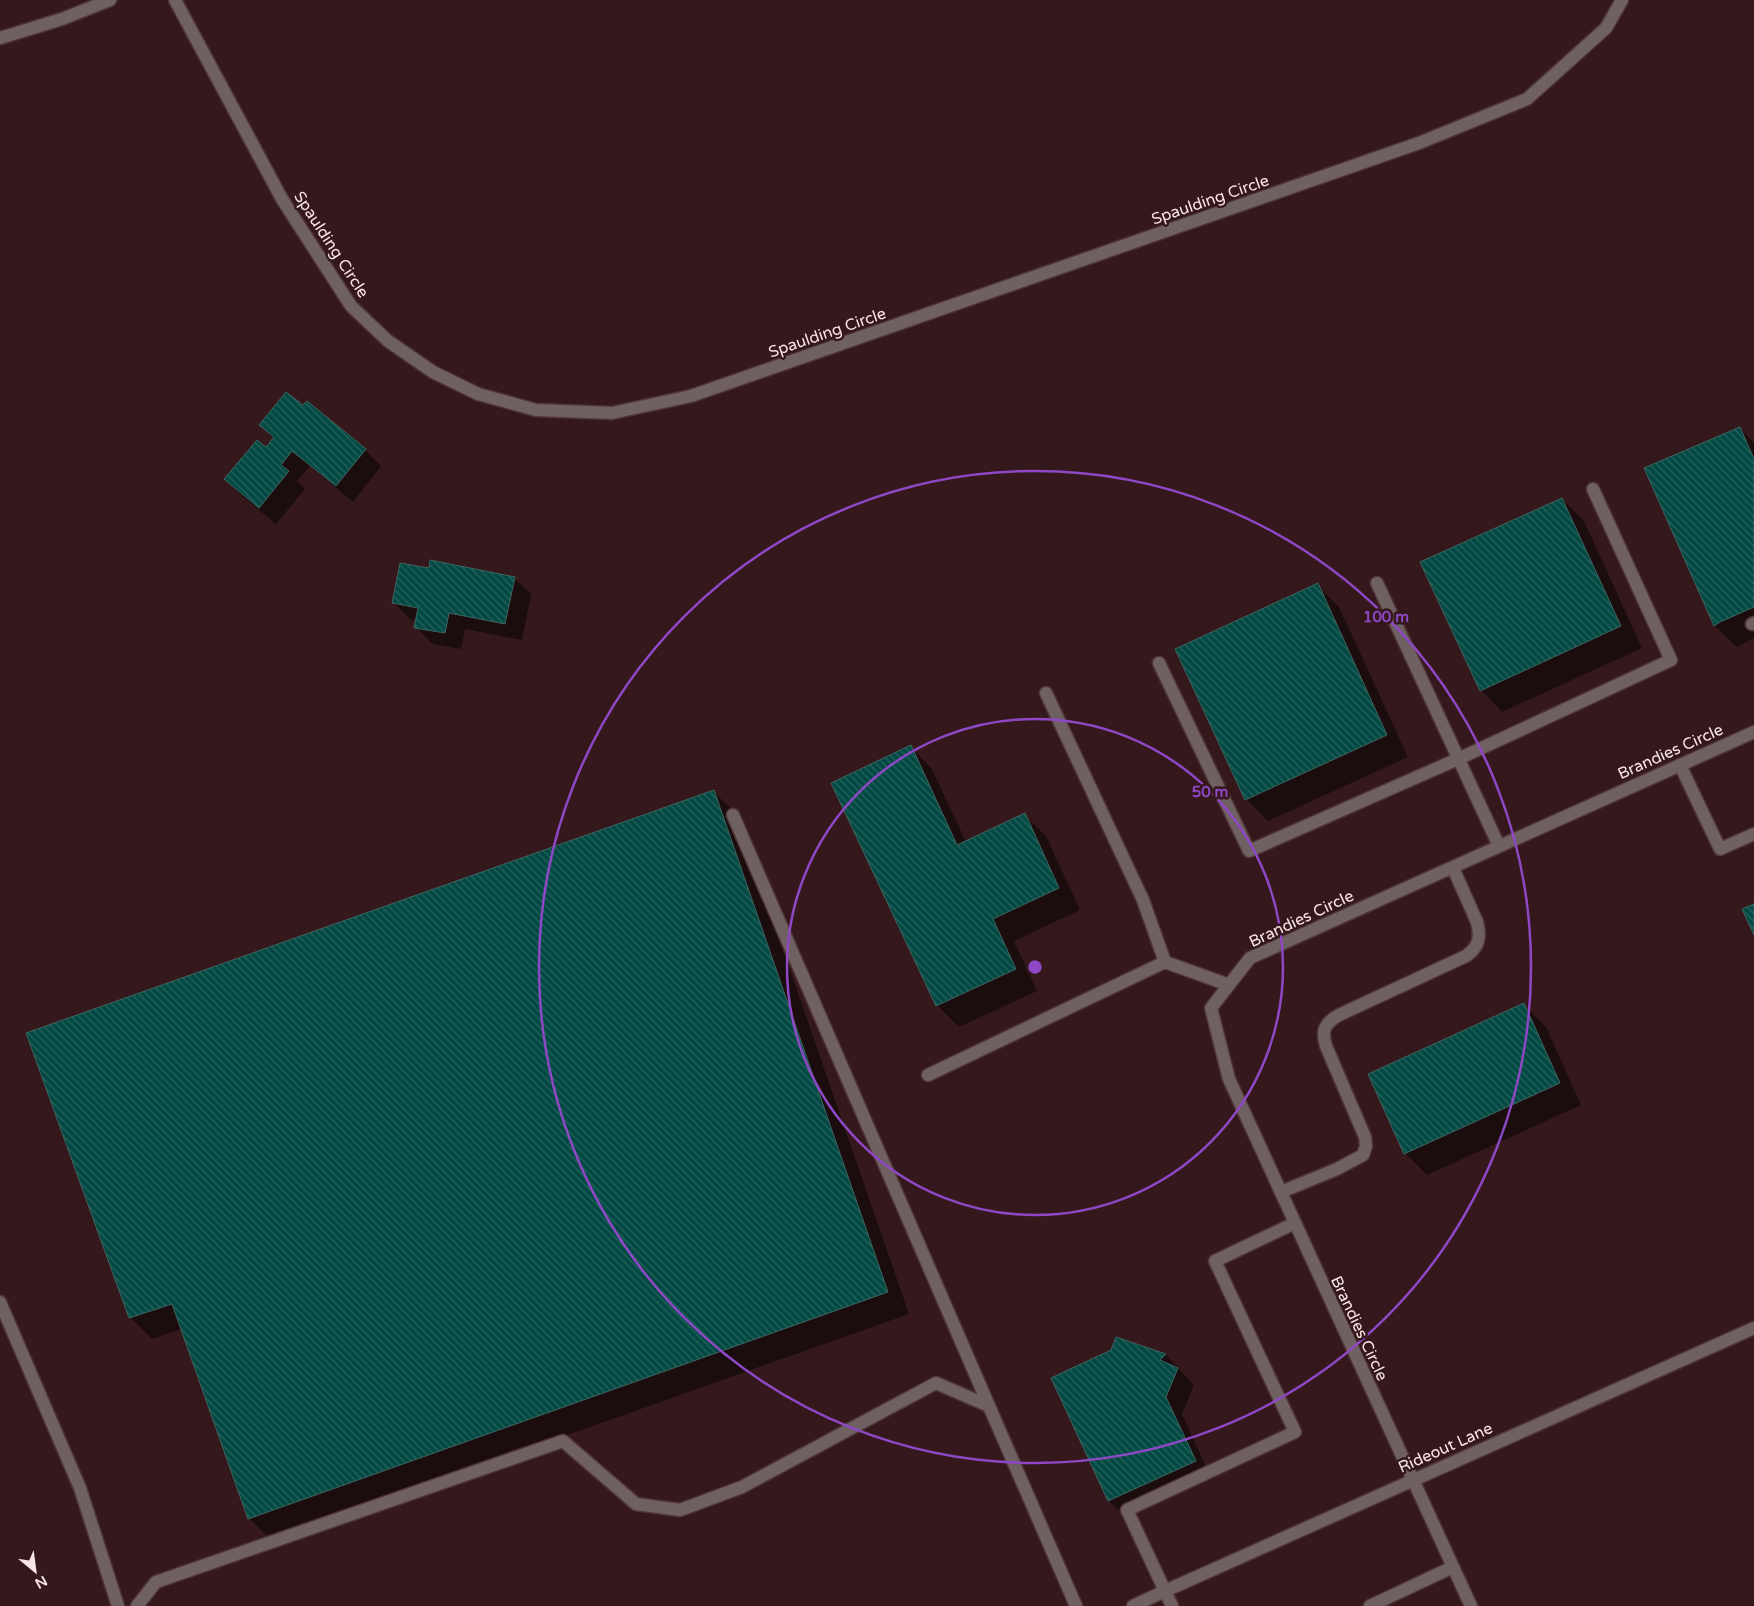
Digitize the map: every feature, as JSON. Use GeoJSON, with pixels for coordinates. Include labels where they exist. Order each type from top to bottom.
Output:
{"type":"FeatureCollection","features":[{"type":"Feature","properties":{"kind":"street"},"geometry":{"type":"LineString","coordinates":[[0,38],[62,19],[110,0]]}},
{"type":"Feature","properties":{"kind":"street","name":"Spaulding Circle"},"geometry":{"type":"LineString","coordinates":[[175,0],[282,199],[351,306],[388,341],[433,372],[478,394],[536,410],[612,413],[691,396],[1419,143],[1527,100],[1606,28],[1622,0]]}},
{"type":"Feature","properties":{"kind":"street"},"geometry":{"type":"LineString","coordinates":[[1159,663],[1249,851],[1458,759],[1671,660],[1593,489]]}},
{"type":"Feature","properties":{"kind":"street"},"geometry":{"type":"LineString","coordinates":[[1377,583],[1499,846]]}},
{"type":"Feature","properties":{"kind":"street"},"geometry":{"type":"LineString","coordinates":[[1046,693],[1143,900],[1165,962]]}},
{"type":"Feature","properties":{"kind":"street","name":"Brandies Circle"},"geometry":{"type":"LineString","coordinates":[[1471,1606],[1229,1080],[1211,1008],[1250,958],[1754,732]]}},
{"type":"Feature","properties":{"kind":"street"},"geometry":{"type":"LineString","coordinates":[[1680,765],[1720,849],[1754,834]]}},
{"type":"Feature","properties":{"kind":"street"},"geometry":{"type":"LineString","coordinates":[[732,815],[1076,1606]]}},
{"type":"Feature","properties":{"kind":"street"},"geometry":{"type":"LineString","coordinates":[[1281,1192],[1356,1160],[1363,1155],[1366,1146],[1365,1137],[1326,1046],[1324,1026],[1339,1015],[1466,956],[1478,945],[1480,930],[1452,868]]}},
{"type":"Feature","properties":{"kind":"street"},"geometry":{"type":"LineString","coordinates":[[928,1074],[1165,962],[1229,985]]}},
{"type":"Feature","properties":{"kind":"street"},"geometry":{"type":"LineString","coordinates":[[1172,1606],[1127,1510],[1295,1432],[1215,1261],[1295,1223]]}},
{"type":"Feature","properties":{"kind":"street"},"geometry":{"type":"LineString","coordinates":[[0,1302],[80,1488],[118,1606]]}},
{"type":"Feature","properties":{"kind":"street","name":"Rideout Lane"},"geometry":{"type":"LineString","coordinates":[[1133,1606],[1754,1328]]}},
{"type":"Feature","properties":{"kind":"street"},"geometry":{"type":"LineString","coordinates":[[136,1606],[156,1582],[563,1441],[636,1504],[680,1510],[742,1487],[936,1382],[989,1406]]}},
{"type":"Feature","properties":{"kind":"street"},"geometry":{"type":"LineString","coordinates":[[1370,1606],[1453,1567]]}},
{"type":"Feature","properties":{"kind":"building"},"geometry":{"type":"Polygon","coordinates":[[[286,392],[303,405],[307,401],[366,449],[336,486],[292,451],[281,465],[289,471],[259,508],[224,479],[257,440],[266,447],[274,437],[259,425],[286,392]]]}},
{"type":"Feature","properties":{"kind":"building"},"geometry":{"type":"Polygon","coordinates":[[[1740,427],[1754,459],[1754,607],[1714,626],[1644,468],[1740,427]]]}},
{"type":"Feature","properties":{"kind":"building"},"geometry":{"type":"Polygon","coordinates":[[[1562,498],[1621,626],[1480,691],[1420,562],[1562,498]]]}},
{"type":"Feature","properties":{"kind":"building"},"geometry":{"type":"Polygon","coordinates":[[[430,560],[515,577],[505,624],[449,613],[445,633],[414,628],[418,608],[392,603],[400,563],[429,568],[430,560]]]}},
{"type":"Feature","properties":{"kind":"building"},"geometry":{"type":"Polygon","coordinates":[[[1318,583],[1387,735],[1245,800],[1175,649],[1318,583]]]}},
{"type":"Feature","properties":{"kind":"building"},"geometry":{"type":"Polygon","coordinates":[[[911,745],[957,845],[1025,813],[1059,888],[993,919],[1016,969],[936,1006],[831,783],[911,745]]]}},
{"type":"Feature","properties":{"kind":"building"},"geometry":{"type":"Polygon","coordinates":[[[714,790],[888,1292],[248,1519],[172,1304],[129,1318],[26,1033],[714,790]]]}},
{"type":"Feature","properties":{"kind":"building"},"geometry":{"type":"Polygon","coordinates":[[[1754,904],[1754,935],[1742,909],[1754,904]]]}},
{"type":"Feature","properties":{"kind":"building"},"geometry":{"type":"Polygon","coordinates":[[[1524,1003],[1560,1083],[1404,1154],[1368,1074],[1524,1003]]]}},
{"type":"Feature","properties":{"kind":"building"},"geometry":{"type":"Polygon","coordinates":[[[1116,1337],[1166,1354],[1160,1360],[1178,1368],[1166,1397],[1196,1461],[1108,1501],[1051,1378],[1111,1350],[1116,1337]]]}}]}
